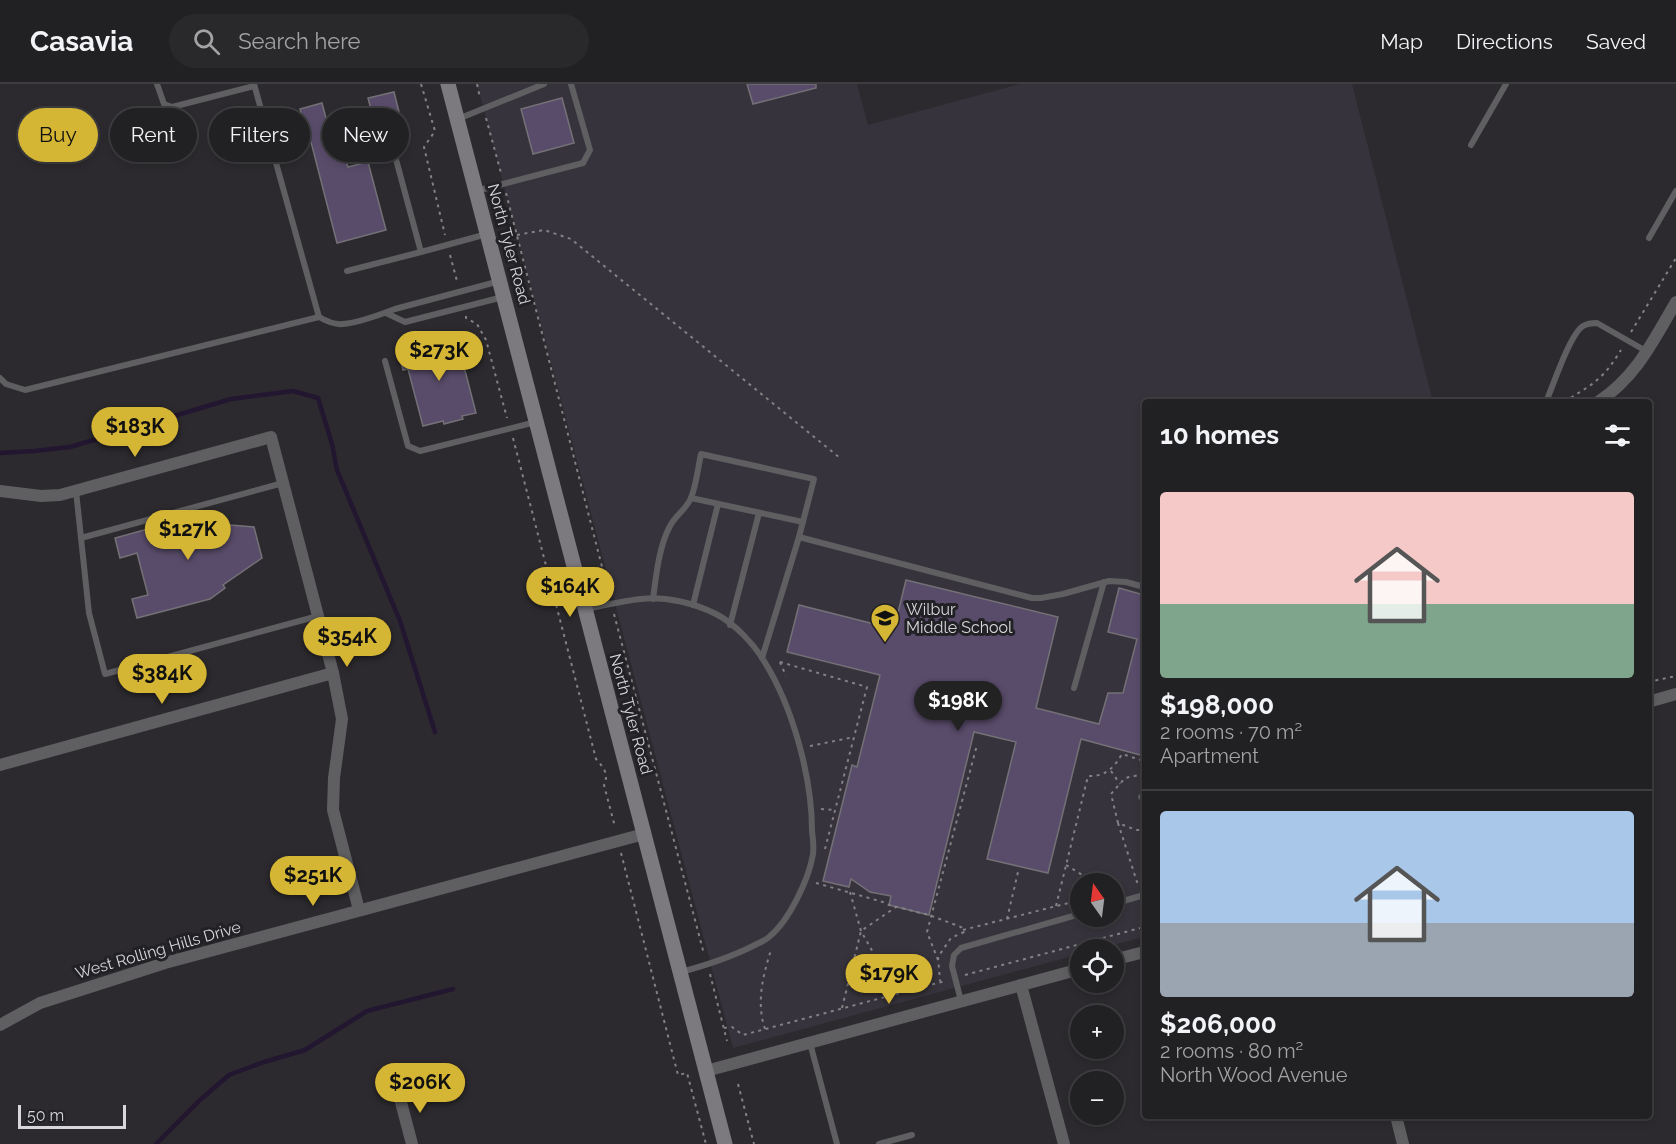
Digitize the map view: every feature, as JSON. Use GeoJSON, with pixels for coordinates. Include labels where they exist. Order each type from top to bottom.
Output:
{"type":"FeatureCollection","features":[{"type":"Feature","properties":{"kind":"main road","name":"North Tyler Road"},"geometry":{"type":"LineString","coordinates":[[448,84],[725,1144]]}},
{"type":"Feature","properties":{"kind":"street"},"geometry":{"type":"LineString","coordinates":[[1603,399],[1627,379],[1647,351],[1676,302]]}},
{"type":"Feature","properties":{"kind":"street"},"geometry":{"type":"LineString","coordinates":[[0,491],[41,496],[60,495],[271,436],[333,673],[342,719],[334,778],[333,810],[359,910]]}},
{"type":"Feature","properties":{"kind":"street"},"geometry":{"type":"LineString","coordinates":[[0,765],[333,673]]}},
{"type":"Feature","properties":{"kind":"street"},"geometry":{"type":"LineString","coordinates":[[1652,701],[1676,694]]}},
{"type":"Feature","properties":{"kind":"street","name":"West Rolling Hills Drive"},"geometry":{"type":"LineString","coordinates":[[0,1025],[40,1003],[165,963],[644,834]]}},
{"type":"Feature","properties":{"kind":"street"},"geometry":{"type":"LineString","coordinates":[[1124,957],[1142,953]]}},
{"type":"Feature","properties":{"kind":"street"},"geometry":{"type":"LineString","coordinates":[[706,1071],[1070,972]]}},
{"type":"Feature","properties":{"kind":"street"},"geometry":{"type":"LineString","coordinates":[[1022,985],[1064,1144]]}},
{"type":"Feature","properties":{"kind":"street"},"geometry":{"type":"LineString","coordinates":[[398,1091],[412,1144]]}},
{"type":"Feature","properties":{"kind":"street"},"geometry":{"type":"LineString","coordinates":[[1397,1119],[1403,1144]]}},
{"type":"Feature","properties":{"kind":"lane"},"geometry":{"type":"LineString","coordinates":[[157,84],[164,104],[172,107],[254,85],[319,318]]}},
{"type":"Feature","properties":{"kind":"lane"},"geometry":{"type":"LineString","coordinates":[[457,119],[544,84]]}},
{"type":"Feature","properties":{"kind":"lane"},"geometry":{"type":"LineString","coordinates":[[476,191],[582,163],[590,150],[571,84]]}},
{"type":"Feature","properties":{"kind":"lane"},"geometry":{"type":"LineString","coordinates":[[1471,145],[1506,84]]}},
{"type":"Feature","properties":{"kind":"lane"},"geometry":{"type":"LineString","coordinates":[[397,162],[421,252]]}},
{"type":"Feature","properties":{"kind":"lane"},"geometry":{"type":"LineString","coordinates":[[1649,238],[1676,191]]}},
{"type":"Feature","properties":{"kind":"lane"},"geometry":{"type":"LineString","coordinates":[[347,271],[488,234]]}},
{"type":"Feature","properties":{"kind":"lane"},"geometry":{"type":"LineString","coordinates":[[386,313],[405,322],[464,307],[502,289]]}},
{"type":"Feature","properties":{"kind":"lane"},"geometry":{"type":"LineString","coordinates":[[0,378],[6,384],[25,390],[319,318],[333,324],[343,324],[460,292],[502,289]]}},
{"type":"Feature","properties":{"kind":"lane"},"geometry":{"type":"LineString","coordinates":[[1547,399],[1562,361],[1575,337],[1581,327],[1589,323],[1597,323],[1647,351]]}},
{"type":"Feature","properties":{"kind":"lane"},"geometry":{"type":"LineString","coordinates":[[385,361],[408,446],[420,451],[536,422]]}},
{"type":"Feature","properties":{"kind":"lane"},"geometry":{"type":"LineString","coordinates":[[653,599],[657,570],[666,537],[671,524],[681,514],[691,498],[701,454],[814,479],[762,658]]}},
{"type":"Feature","properties":{"kind":"lane"},"geometry":{"type":"LineString","coordinates":[[81,538],[283,483]]}},
{"type":"Feature","properties":{"kind":"lane"},"geometry":{"type":"LineString","coordinates":[[76,490],[89,613],[105,674],[318,616]]}},
{"type":"Feature","properties":{"kind":"lane"},"geometry":{"type":"LineString","coordinates":[[691,498],[803,522]]}},
{"type":"Feature","properties":{"kind":"lane"},"geometry":{"type":"LineString","coordinates":[[693,605],[718,504]]}},
{"type":"Feature","properties":{"kind":"lane"},"geometry":{"type":"LineString","coordinates":[[730,625],[759,513]]}},
{"type":"Feature","properties":{"kind":"lane"},"geometry":{"type":"LineString","coordinates":[[799,537],[1032,598],[1063,594],[1109,581],[1142,586]]}},
{"type":"Feature","properties":{"kind":"lane"},"geometry":{"type":"LineString","coordinates":[[1074,688],[1104,582]]}},
{"type":"Feature","properties":{"kind":"lane"},"geometry":{"type":"LineString","coordinates":[[585,609],[653,599],[677,601],[717,615],[746,637],[762,658],[797,735],[808,783],[812,816],[813,854],[802,889],[782,924],[768,938],[731,957],[680,972]]}},
{"type":"Feature","properties":{"kind":"lane"},"geometry":{"type":"LineString","coordinates":[[1124,901],[1142,897]]}},
{"type":"Feature","properties":{"kind":"lane"},"geometry":{"type":"LineString","coordinates":[[961,1001],[952,966],[954,955],[961,948],[1070,917]]}},
{"type":"Feature","properties":{"kind":"lane"},"geometry":{"type":"LineString","coordinates":[[810,1042],[837,1144]]}},
{"type":"Feature","properties":{"kind":"lane"},"geometry":{"type":"LineString","coordinates":[[879,1144],[912,1135]]}},
{"type":"Feature","properties":{"kind":"path"},"geometry":{"type":"LineString","coordinates":[[421,84],[435,132],[424,147],[460,292]]}},
{"type":"Feature","properties":{"kind":"path"},"geometry":{"type":"LineString","coordinates":[[477,84],[727,1041]]}},
{"type":"Feature","properties":{"kind":"path"},"geometry":{"type":"LineString","coordinates":[[517,235],[544,230],[571,239],[840,458]]}},
{"type":"Feature","properties":{"kind":"path"},"geometry":{"type":"LineString","coordinates":[[464,307],[466,318],[477,324],[486,340],[596,759],[605,769],[607,779],[604,785],[672,1056],[678,1075],[687,1073],[706,1144]]}},
{"type":"Feature","properties":{"kind":"path"},"geometry":{"type":"LineString","coordinates":[[1652,681],[1676,676]]}},
{"type":"Feature","properties":{"kind":"path"},"geometry":{"type":"LineString","coordinates":[[810,746],[854,737]]}},
{"type":"Feature","properties":{"kind":"path"},"geometry":{"type":"LineString","coordinates":[[940,982],[938,960],[927,932],[977,745]]}},
{"type":"Feature","properties":{"kind":"path"},"geometry":{"type":"LineString","coordinates":[[1056,906],[1088,776],[1110,771],[1122,754],[1142,760]]}},
{"type":"Feature","properties":{"kind":"path"},"geometry":{"type":"LineString","coordinates":[[1110,771],[1120,783]]}},
{"type":"Feature","properties":{"kind":"path"},"geometry":{"type":"LineString","coordinates":[[1138,885],[1111,794],[1125,778],[1142,774]]}},
{"type":"Feature","properties":{"kind":"path"},"geometry":{"type":"LineString","coordinates":[[818,809],[835,810]]}},
{"type":"Feature","properties":{"kind":"path"},"geometry":{"type":"LineString","coordinates":[[1118,823],[1142,830]]}},
{"type":"Feature","properties":{"kind":"path"},"geometry":{"type":"LineString","coordinates":[[1066,865],[1079,873]]}},
{"type":"Feature","properties":{"kind":"path"},"geometry":{"type":"LineString","coordinates":[[1007,918],[1018,872]]}},
{"type":"Feature","properties":{"kind":"path"},"geometry":{"type":"LineString","coordinates":[[816,883],[931,916],[961,927],[963,930]]}},
{"type":"Feature","properties":{"kind":"path"},"geometry":{"type":"LineString","coordinates":[[850,892],[861,931],[896,994]]}},
{"type":"Feature","properties":{"kind":"path"},"geometry":{"type":"LineString","coordinates":[[938,960],[951,938],[964,932],[963,930],[1070,902]]}},
{"type":"Feature","properties":{"kind":"path"},"geometry":{"type":"LineString","coordinates":[[842,1008],[861,931],[896,907]]}},
{"type":"Feature","properties":{"kind":"path"},"geometry":{"type":"LineString","coordinates":[[724,1028],[732,1027],[743,1035],[1142,928]]}},
{"type":"Feature","properties":{"kind":"path"},"geometry":{"type":"LineString","coordinates":[[738,1084],[754,1144]]}},
{"type":"Feature","properties":{"kind":"shaded area","name":"Wilbur Middle School"},"geometry":{"type":"Polygon","coordinates":[[[477,84],[857,84],[868,125],[1020,84],[1352,84],[1432,399],[1142,399],[1142,938],[1124,942],[1124,939],[1070,939],[1070,957],[733,1048],[477,84]]]}},
{"type":"Feature","properties":{"kind":"building"},"geometry":{"type":"Polygon","coordinates":[[[747,84],[816,84],[816,88],[753,104],[747,84]]]}},
{"type":"Feature","properties":{"kind":"building"},"geometry":{"type":"Polygon","coordinates":[[[394,92],[398,108],[371,108],[368,98],[394,92]]]}},
{"type":"Feature","properties":{"kind":"building"},"geometry":{"type":"Polygon","coordinates":[[[562,98],[574,143],[533,154],[521,109],[562,98]]]}},
{"type":"Feature","properties":{"kind":"building"},"geometry":{"type":"Polygon","coordinates":[[[322,103],[322,162],[347,162],[348,167],[368,162],[386,230],[337,243],[310,142],[310,108],[304,108],[322,103]]]}},
{"type":"Feature","properties":{"kind":"building"},"geometry":{"type":"Polygon","coordinates":[[[451,338],[452,340],[459,338],[463,355],[461,355],[476,413],[444,424],[443,421],[423,426],[408,369],[403,370],[399,354],[451,338]]]}},
{"type":"Feature","properties":{"kind":"building"},"geometry":{"type":"Polygon","coordinates":[[[188,518],[206,520],[206,523],[254,527],[262,558],[223,585],[225,588],[210,599],[137,618],[132,599],[148,595],[137,553],[120,558],[115,538],[188,518]]]}},
{"type":"Feature","properties":{"kind":"building"},"geometry":{"type":"Polygon","coordinates":[[[906,580],[1058,617],[1036,708],[1099,724],[1108,693],[1123,693],[1137,639],[1108,632],[1119,588],[1142,594],[1142,755],[1081,739],[1048,873],[987,859],[1016,742],[974,732],[929,915],[889,905],[891,896],[870,892],[851,879],[849,887],[823,881],[852,765],[857,767],[880,675],[787,652],[799,605],[894,629],[906,580]]]}},
{"type":"Feature","properties":{"kind":"waterway"},"geometry":{"type":"LineString","coordinates":[[0,453],[70,447],[231,399],[293,391],[318,398],[337,470],[400,621],[435,732]]}},
{"type":"Feature","properties":{"kind":"waterway"},"geometry":{"type":"LineString","coordinates":[[156,1144],[229,1075],[305,1050],[367,1011],[453,989]]}},
{"type":"Feature","properties":{"kind":"place","name":"Wilbur Middle School"},"geometry":{"type":"Point","coordinates":[885,644]}}]}
